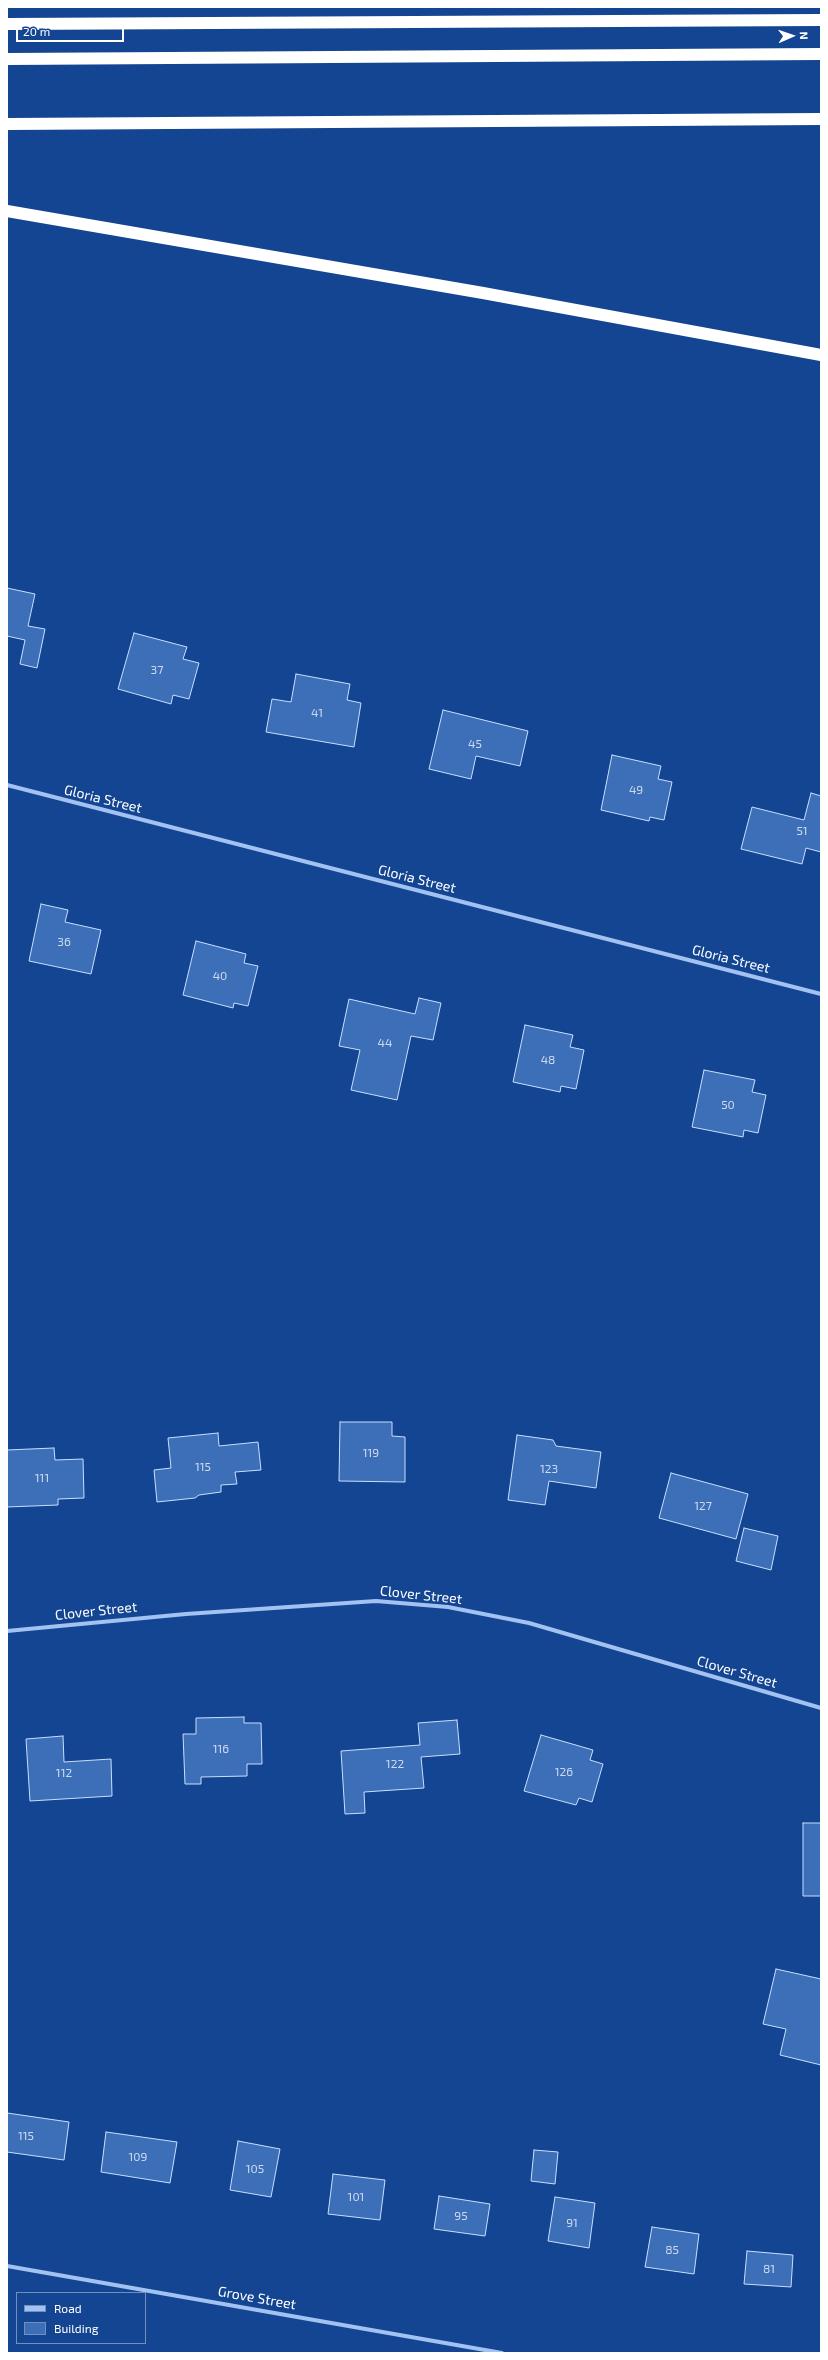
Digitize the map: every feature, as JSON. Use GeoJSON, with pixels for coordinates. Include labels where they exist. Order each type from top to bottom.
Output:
{"type":"FeatureCollection","features":[{"type":"Feature","properties":{"kind":"highway"},"geometry":{"type":"LineString","coordinates":[[7,24],[821,20]]}},
{"type":"Feature","properties":{"kind":"highway"},"geometry":{"type":"LineString","coordinates":[[7,59],[821,54]]}},
{"type":"Feature","properties":{"kind":"highway"},"geometry":{"type":"LineString","coordinates":[[7,124],[821,119]]}},
{"type":"Feature","properties":{"kind":"highway"},"geometry":{"type":"LineString","coordinates":[[7,211],[483,293],[821,355]]}},
{"type":"Feature","properties":{"kind":"street","name":"Gloria Street"},"geometry":{"type":"LineString","coordinates":[[7,785],[821,994]]}},
{"type":"Feature","properties":{"kind":"street","name":"Clover Street"},"geometry":{"type":"LineString","coordinates":[[7,1631],[186,1614],[376,1601],[448,1607],[529,1623],[821,1708]]}},
{"type":"Feature","properties":{"kind":"street","name":"Grove Street"},"geometry":{"type":"LineString","coordinates":[[7,2266],[502,2353]]}},
{"type":"Feature","properties":{"kind":"building"},"geometry":{"type":"Polygon","coordinates":[[[7,588],[35,594],[28,626],[45,629],[37,668],[20,664],[25,640],[7,636],[7,588]]]}},
{"type":"Feature","properties":{"kind":"building"},"geometry":{"type":"Polygon","coordinates":[[[134,633],[187,647],[183,659],[199,663],[189,699],[173,695],[171,704],[118,689],[134,633]]]}},
{"type":"Feature","properties":{"kind":"building"},"geometry":{"type":"Polygon","coordinates":[[[296,674],[350,684],[347,700],[361,703],[354,747],[266,732],[272,699],[291,702],[296,674]]]}},
{"type":"Feature","properties":{"kind":"building"},"geometry":{"type":"Polygon","coordinates":[[[443,710],[528,731],[520,766],[476,756],[471,779],[429,769],[443,710]]]}},
{"type":"Feature","properties":{"kind":"building"},"geometry":{"type":"Polygon","coordinates":[[[612,755],[661,766],[658,779],[672,782],[664,820],[650,817],[649,821],[601,810],[612,755]]]}},
{"type":"Feature","properties":{"kind":"building"},"geometry":{"type":"Polygon","coordinates":[[[811,793],[821,796],[821,852],[806,848],[802,864],[741,849],[752,807],[804,820],[811,793]]]}},
{"type":"Feature","properties":{"kind":"building"},"geometry":{"type":"Polygon","coordinates":[[[41,904],[68,910],[65,922],[101,930],[91,974],[29,961],[41,904]]]}},
{"type":"Feature","properties":{"kind":"building"},"geometry":{"type":"Polygon","coordinates":[[[196,941],[246,954],[244,963],[258,966],[248,1006],[234,1003],[233,1008],[183,995],[196,941]]]}},
{"type":"Feature","properties":{"kind":"building"},"geometry":{"type":"Polygon","coordinates":[[[419,998],[441,1003],[433,1040],[411,1036],[397,1100],[351,1090],[360,1050],[339,1046],[349,999],[415,1014],[419,998]]]}},
{"type":"Feature","properties":{"kind":"building"},"geometry":{"type":"Polygon","coordinates":[[[525,1025],[573,1035],[570,1047],[584,1050],[576,1089],[561,1086],[560,1092],[513,1082],[525,1025]]]}},
{"type":"Feature","properties":{"kind":"building"},"geometry":{"type":"Polygon","coordinates":[[[704,1070],[755,1080],[752,1092],[766,1095],[758,1133],[744,1130],[743,1137],[692,1127],[704,1070]]]}},
{"type":"Feature","properties":{"kind":"building"},"geometry":{"type":"Polygon","coordinates":[[[340,1422],[392,1422],[392,1436],[405,1437],[405,1482],[339,1481],[340,1422]]]}},
{"type":"Feature","properties":{"kind":"building"},"geometry":{"type":"Polygon","coordinates":[[[218,1433],[219,1446],[258,1442],[261,1470],[235,1472],[237,1484],[221,1485],[221,1492],[199,1495],[195,1498],[157,1502],[154,1470],[171,1468],[168,1438],[218,1433]]]}},
{"type":"Feature","properties":{"kind":"building"},"geometry":{"type":"Polygon","coordinates":[[[517,1435],[553,1440],[556,1446],[601,1452],[596,1488],[549,1481],[545,1505],[508,1500],[517,1435]]]}},
{"type":"Feature","properties":{"kind":"building"},"geometry":{"type":"Polygon","coordinates":[[[54,1448],[55,1460],[83,1459],[84,1498],[58,1499],[58,1505],[7,1507],[7,1450],[54,1448]]]}},
{"type":"Feature","properties":{"kind":"building"},"geometry":{"type":"Polygon","coordinates":[[[671,1473],[748,1494],[736,1539],[659,1518],[671,1473]]]}},
{"type":"Feature","properties":{"kind":"building"},"geometry":{"type":"Polygon","coordinates":[[[744,1528],[778,1536],[771,1570],[736,1561],[744,1528]]]}},
{"type":"Feature","properties":{"kind":"building"},"geometry":{"type":"Polygon","coordinates":[[[244,1717],[244,1723],[261,1723],[262,1764],[247,1764],[247,1776],[201,1777],[201,1784],[185,1784],[183,1734],[196,1734],[196,1718],[244,1717]]]}},
{"type":"Feature","properties":{"kind":"building"},"geometry":{"type":"Polygon","coordinates":[[[457,1720],[460,1754],[421,1757],[424,1788],[364,1792],[365,1813],[345,1814],[341,1751],[420,1745],[418,1723],[457,1720]]]}},
{"type":"Feature","properties":{"kind":"building"},"geometry":{"type":"Polygon","coordinates":[[[541,1735],[593,1750],[590,1760],[603,1764],[592,1802],[579,1798],[576,1805],[524,1791],[541,1735]]]}},
{"type":"Feature","properties":{"kind":"building"},"geometry":{"type":"Polygon","coordinates":[[[63,1736],[64,1762],[111,1759],[112,1796],[30,1801],[26,1739],[63,1736]]]}},
{"type":"Feature","properties":{"kind":"building"},"geometry":{"type":"Polygon","coordinates":[[[803,1823],[821,1823],[821,1896],[803,1896],[803,1823]]]}},
{"type":"Feature","properties":{"kind":"building"},"geometry":{"type":"Polygon","coordinates":[[[776,1969],[821,1979],[821,2065],[780,2055],[786,2029],[763,2024],[776,1969]]]}},
{"type":"Feature","properties":{"kind":"building"},"geometry":{"type":"Polygon","coordinates":[[[7,2113],[69,2122],[64,2160],[7,2152],[7,2113]]]}},
{"type":"Feature","properties":{"kind":"building"},"geometry":{"type":"Polygon","coordinates":[[[106,2132],[177,2142],[170,2183],[101,2172],[106,2132]]]}},
{"type":"Feature","properties":{"kind":"building"},"geometry":{"type":"Polygon","coordinates":[[[238,2141],[280,2149],[271,2197],[230,2190],[238,2141]]]}},
{"type":"Feature","properties":{"kind":"building"},"geometry":{"type":"Polygon","coordinates":[[[534,2150],[558,2152],[555,2184],[531,2181],[534,2150]]]}},
{"type":"Feature","properties":{"kind":"building"},"geometry":{"type":"Polygon","coordinates":[[[333,2174],[385,2180],[380,2220],[328,2214],[333,2174]]]}},
{"type":"Feature","properties":{"kind":"building"},"geometry":{"type":"Polygon","coordinates":[[[439,2196],[490,2204],[485,2236],[434,2229],[439,2196]]]}},
{"type":"Feature","properties":{"kind":"building"},"geometry":{"type":"Polygon","coordinates":[[[555,2197],[595,2203],[589,2248],[548,2241],[555,2197]]]}},
{"type":"Feature","properties":{"kind":"building"},"geometry":{"type":"Polygon","coordinates":[[[652,2227],[699,2234],[694,2274],[645,2267],[652,2227]]]}},
{"type":"Feature","properties":{"kind":"building"},"geometry":{"type":"Polygon","coordinates":[[[747,2251],[793,2255],[791,2287],[744,2284],[747,2251]]]}}]}
